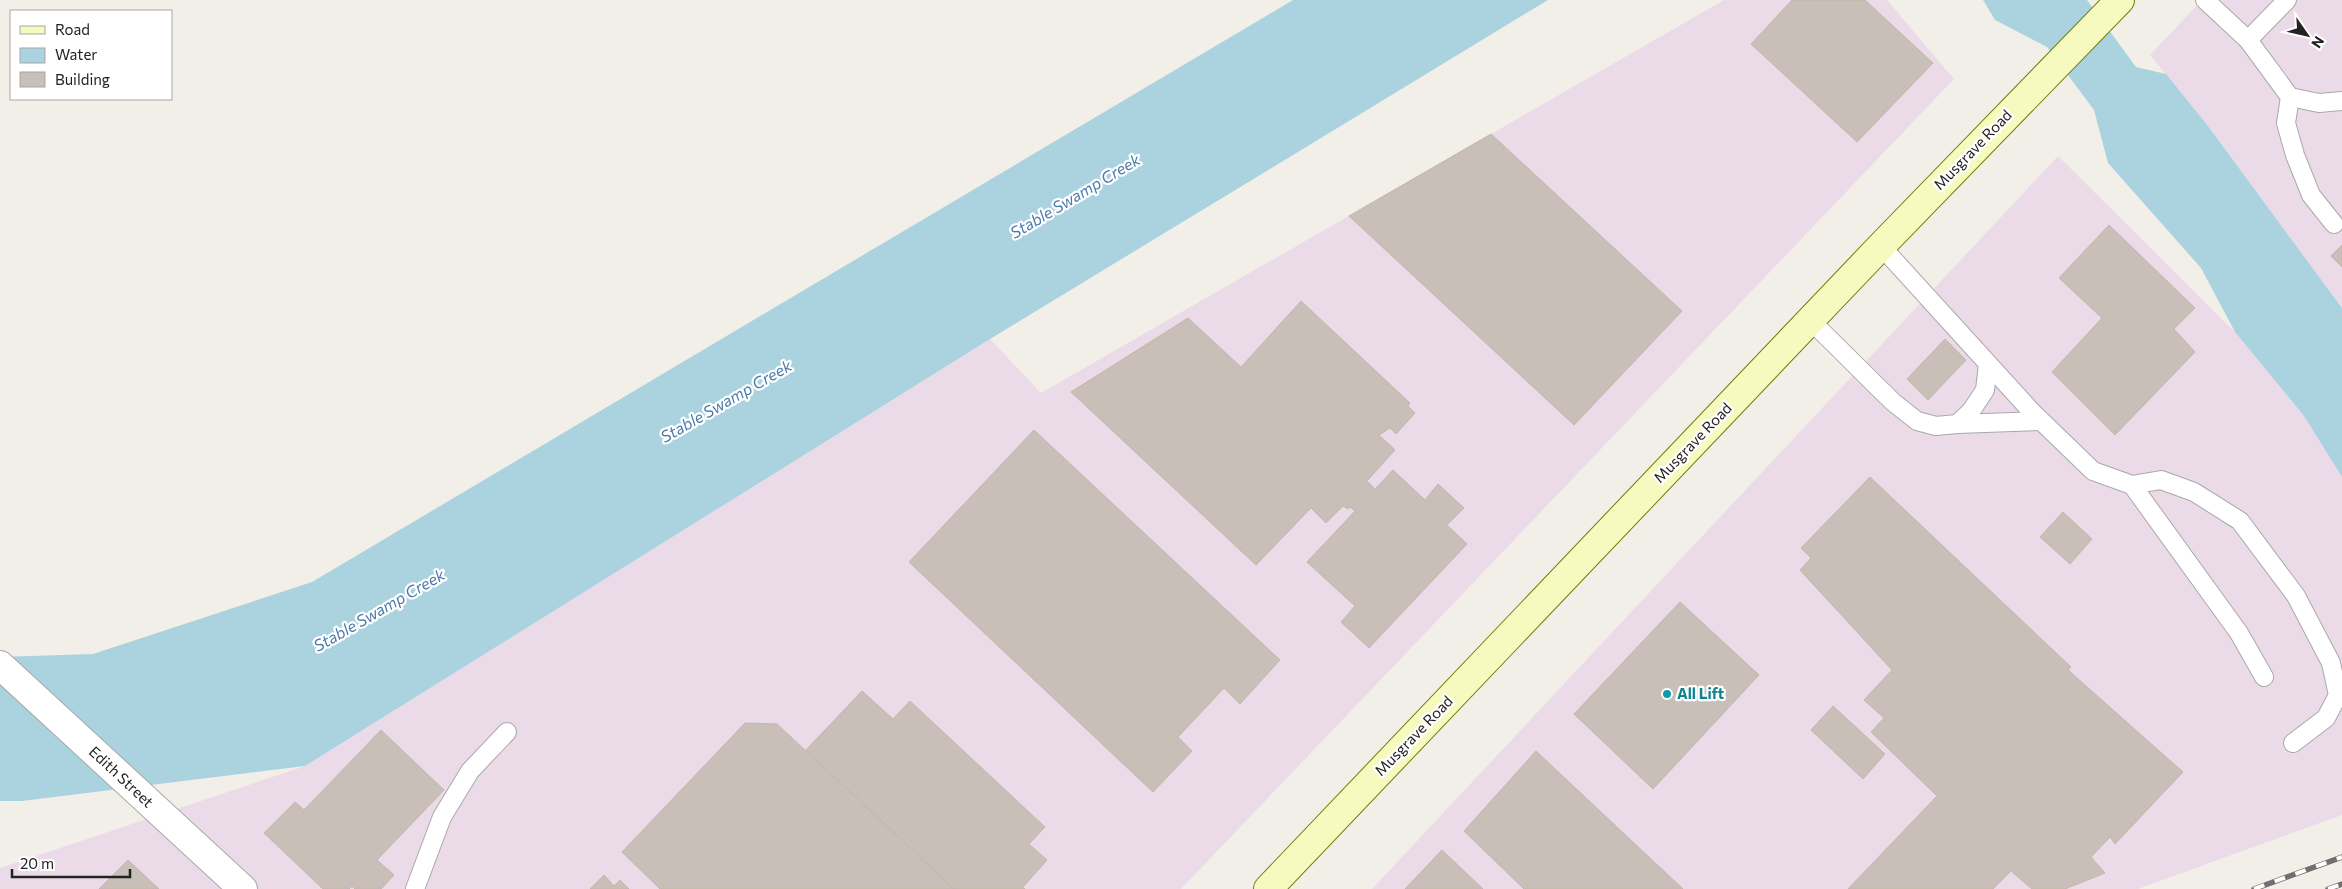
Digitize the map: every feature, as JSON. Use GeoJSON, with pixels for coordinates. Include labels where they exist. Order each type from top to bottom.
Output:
{"type":"FeatureCollection","features":[{"type":"Feature","properties":{"kind":"street","name":"Musgrave Road"},"geometry":{"type":"LineString","coordinates":[[1268,889],[1810,320],[2120,0]]}},
{"type":"Feature","properties":{"kind":"street","name":"Edith Street"},"geometry":{"type":"LineString","coordinates":[[0,665],[243,889]]}},
{"type":"Feature","properties":{"kind":"lane"},"geometry":{"type":"LineString","coordinates":[[2205,0],[2248,40],[2290,97],[2319,104],[2342,101]]}},
{"type":"Feature","properties":{"kind":"lane"},"geometry":{"type":"LineString","coordinates":[[2248,40],[2287,0]]}},
{"type":"Feature","properties":{"kind":"lane"},"geometry":{"type":"LineString","coordinates":[[2290,97],[2286,123],[2295,155],[2311,195],[2334,224]]}},
{"type":"Feature","properties":{"kind":"lane"},"geometry":{"type":"LineString","coordinates":[[1881,246],[2041,421],[2093,472],[2132,484],[2161,480],[2194,492],[2240,520],[2296,596],[2331,663],[2338,695],[2326,718],[2293,743]]}},
{"type":"Feature","properties":{"kind":"lane"},"geometry":{"type":"LineString","coordinates":[[1810,320],[1893,402],[1918,421],[1936,426],[2041,421]]}},
{"type":"Feature","properties":{"kind":"lane"},"geometry":{"type":"LineString","coordinates":[[1957,424],[1971,411],[1985,390],[1988,364]]}},
{"type":"Feature","properties":{"kind":"lane"},"geometry":{"type":"LineString","coordinates":[[2132,484],[2239,633],[2264,677]]}},
{"type":"Feature","properties":{"kind":"lane"},"geometry":{"type":"LineString","coordinates":[[415,889],[442,817],[470,770],[507,732]]}},
{"type":"Feature","properties":{"kind":"shaded area"},"geometry":{"type":"Polygon","coordinates":[[[1724,0],[1887,0],[1954,79],[1181,889],[0,889],[0,868],[305,766],[990,339],[1041,393],[1724,0]]]}},
{"type":"Feature","properties":{"kind":"shaded area"},"geometry":{"type":"Polygon","coordinates":[[[2202,0],[2342,0],[2342,308],[2208,126],[2150,55],[2202,0]]]}},
{"type":"Feature","properties":{"kind":"shaded area"},"geometry":{"type":"Polygon","coordinates":[[[2058,156],[2235,332],[2304,416],[2342,477],[2342,815],[2138,889],[1372,889],[2058,156]]]}},
{"type":"Feature","properties":{"kind":"water","name":"Stable Swamp Creek"},"geometry":{"type":"Polygon","coordinates":[[[1293,0],[1548,0],[990,339],[305,766],[22,801],[0,801],[0,657],[93,654],[312,582],[1293,0]]]}},
{"type":"Feature","properties":{"kind":"water"},"geometry":{"type":"Polygon","coordinates":[[[1983,0],[2087,0],[2136,67],[2166,74],[2208,126],[2342,308],[2342,477],[2304,416],[2235,332],[2201,268],[2108,163],[2094,110],[2047,47],[1995,20],[1983,0]]]}},
{"type":"Feature","properties":{"kind":"building"},"geometry":{"type":"Polygon","coordinates":[[[1792,0],[1865,0],[1933,63],[1857,142],[1751,44],[1792,0]]]}},
{"type":"Feature","properties":{"kind":"building"},"geometry":{"type":"Polygon","coordinates":[[[1491,134],[1682,311],[1574,425],[1349,216],[1491,134]]]}},
{"type":"Feature","properties":{"kind":"building"},"geometry":{"type":"Polygon","coordinates":[[[2109,225],[2195,308],[2174,329],[2195,352],[2115,435],[2052,372],[2102,318],[2059,278],[2109,225]]]}},
{"type":"Feature","properties":{"kind":"building"},"geometry":{"type":"Polygon","coordinates":[[[2342,245],[2342,267],[2331,256],[2342,245]]]}},
{"type":"Feature","properties":{"kind":"building"},"geometry":{"type":"Polygon","coordinates":[[[1301,301],[1410,403],[1408,406],[1415,413],[1396,434],[1390,428],[1379,435],[1395,450],[1367,481],[1375,489],[1393,470],[1425,500],[1438,484],[1464,508],[1447,525],[1467,544],[1369,648],[1341,622],[1355,606],[1307,562],[1355,511],[1350,507],[1348,509],[1343,506],[1326,523],[1311,508],[1256,565],[1071,392],[1188,318],[1241,367],[1301,301]]]}},
{"type":"Feature","properties":{"kind":"building"},"geometry":{"type":"Polygon","coordinates":[[[1945,339],[1966,360],[1928,400],[1907,379],[1945,339]]]}},
{"type":"Feature","properties":{"kind":"building"},"geometry":{"type":"Polygon","coordinates":[[[1034,430],[1280,660],[1240,704],[1224,688],[1178,737],[1192,751],[1153,792],[909,562],[1034,430]]]}},
{"type":"Feature","properties":{"kind":"building"},"geometry":{"type":"Polygon","coordinates":[[[1870,477],[2071,667],[2068,670],[2183,772],[2115,844],[2110,837],[2091,857],[2105,873],[2065,889],[2032,889],[2011,871],[1993,889],[1848,889],[1937,796],[1871,732],[1884,718],[1864,700],[1892,670],[1800,570],[1811,558],[1801,548],[1870,477]]]}},
{"type":"Feature","properties":{"kind":"building"},"geometry":{"type":"Polygon","coordinates":[[[2063,512],[2092,539],[2070,564],[2040,537],[2063,512]]]}},
{"type":"Feature","properties":{"kind":"building","name":"All Lift"},"geometry":{"type":"Polygon","coordinates":[[[1680,602],[1759,675],[1653,789],[1574,714],[1680,602]]]}},
{"type":"Feature","properties":{"kind":"building"},"geometry":{"type":"Polygon","coordinates":[[[862,691],[893,719],[910,701],[1045,827],[1029,844],[1047,860],[1023,887],[1025,889],[954,889],[806,750],[862,691]]]}},
{"type":"Feature","properties":{"kind":"building"},"geometry":{"type":"Polygon","coordinates":[[[1833,706],[1885,754],[1863,779],[1811,730],[1833,706]]]}},
{"type":"Feature","properties":{"kind":"building"},"geometry":{"type":"Polygon","coordinates":[[[745,723],[777,724],[954,889],[660,889],[622,852],[745,723]]]}},
{"type":"Feature","properties":{"kind":"building"},"geometry":{"type":"Polygon","coordinates":[[[381,730],[444,790],[377,860],[394,875],[381,889],[355,889],[352,886],[349,889],[323,889],[264,833],[295,802],[304,810],[381,730]]]}},
{"type":"Feature","properties":{"kind":"building"},"geometry":{"type":"Polygon","coordinates":[[[1536,751],[1683,889],[1524,889],[1464,831],[1536,751]]]}},
{"type":"Feature","properties":{"kind":"building"},"geometry":{"type":"Polygon","coordinates":[[[1442,850],[1483,889],[1405,889],[1442,850]]]}},
{"type":"Feature","properties":{"kind":"building"},"geometry":{"type":"Polygon","coordinates":[[[128,860],[159,889],[99,889],[128,860]]]}},
{"type":"Feature","properties":{"kind":"building"},"geometry":{"type":"Polygon","coordinates":[[[604,875],[614,886],[620,880],[629,889],[590,889],[604,875]]]}},
{"type":"Feature","properties":{"kind":"railway"},"geometry":{"type":"LineString","coordinates":[[2254,889],[2342,857]]}},
{"type":"Feature","properties":{"kind":"railway"},"geometry":{"type":"LineString","coordinates":[[2328,889],[2342,884]]}},
{"type":"Feature","properties":{"kind":"place","name":"All Lift"},"geometry":{"type":"Point","coordinates":[1667,694]}}]}
